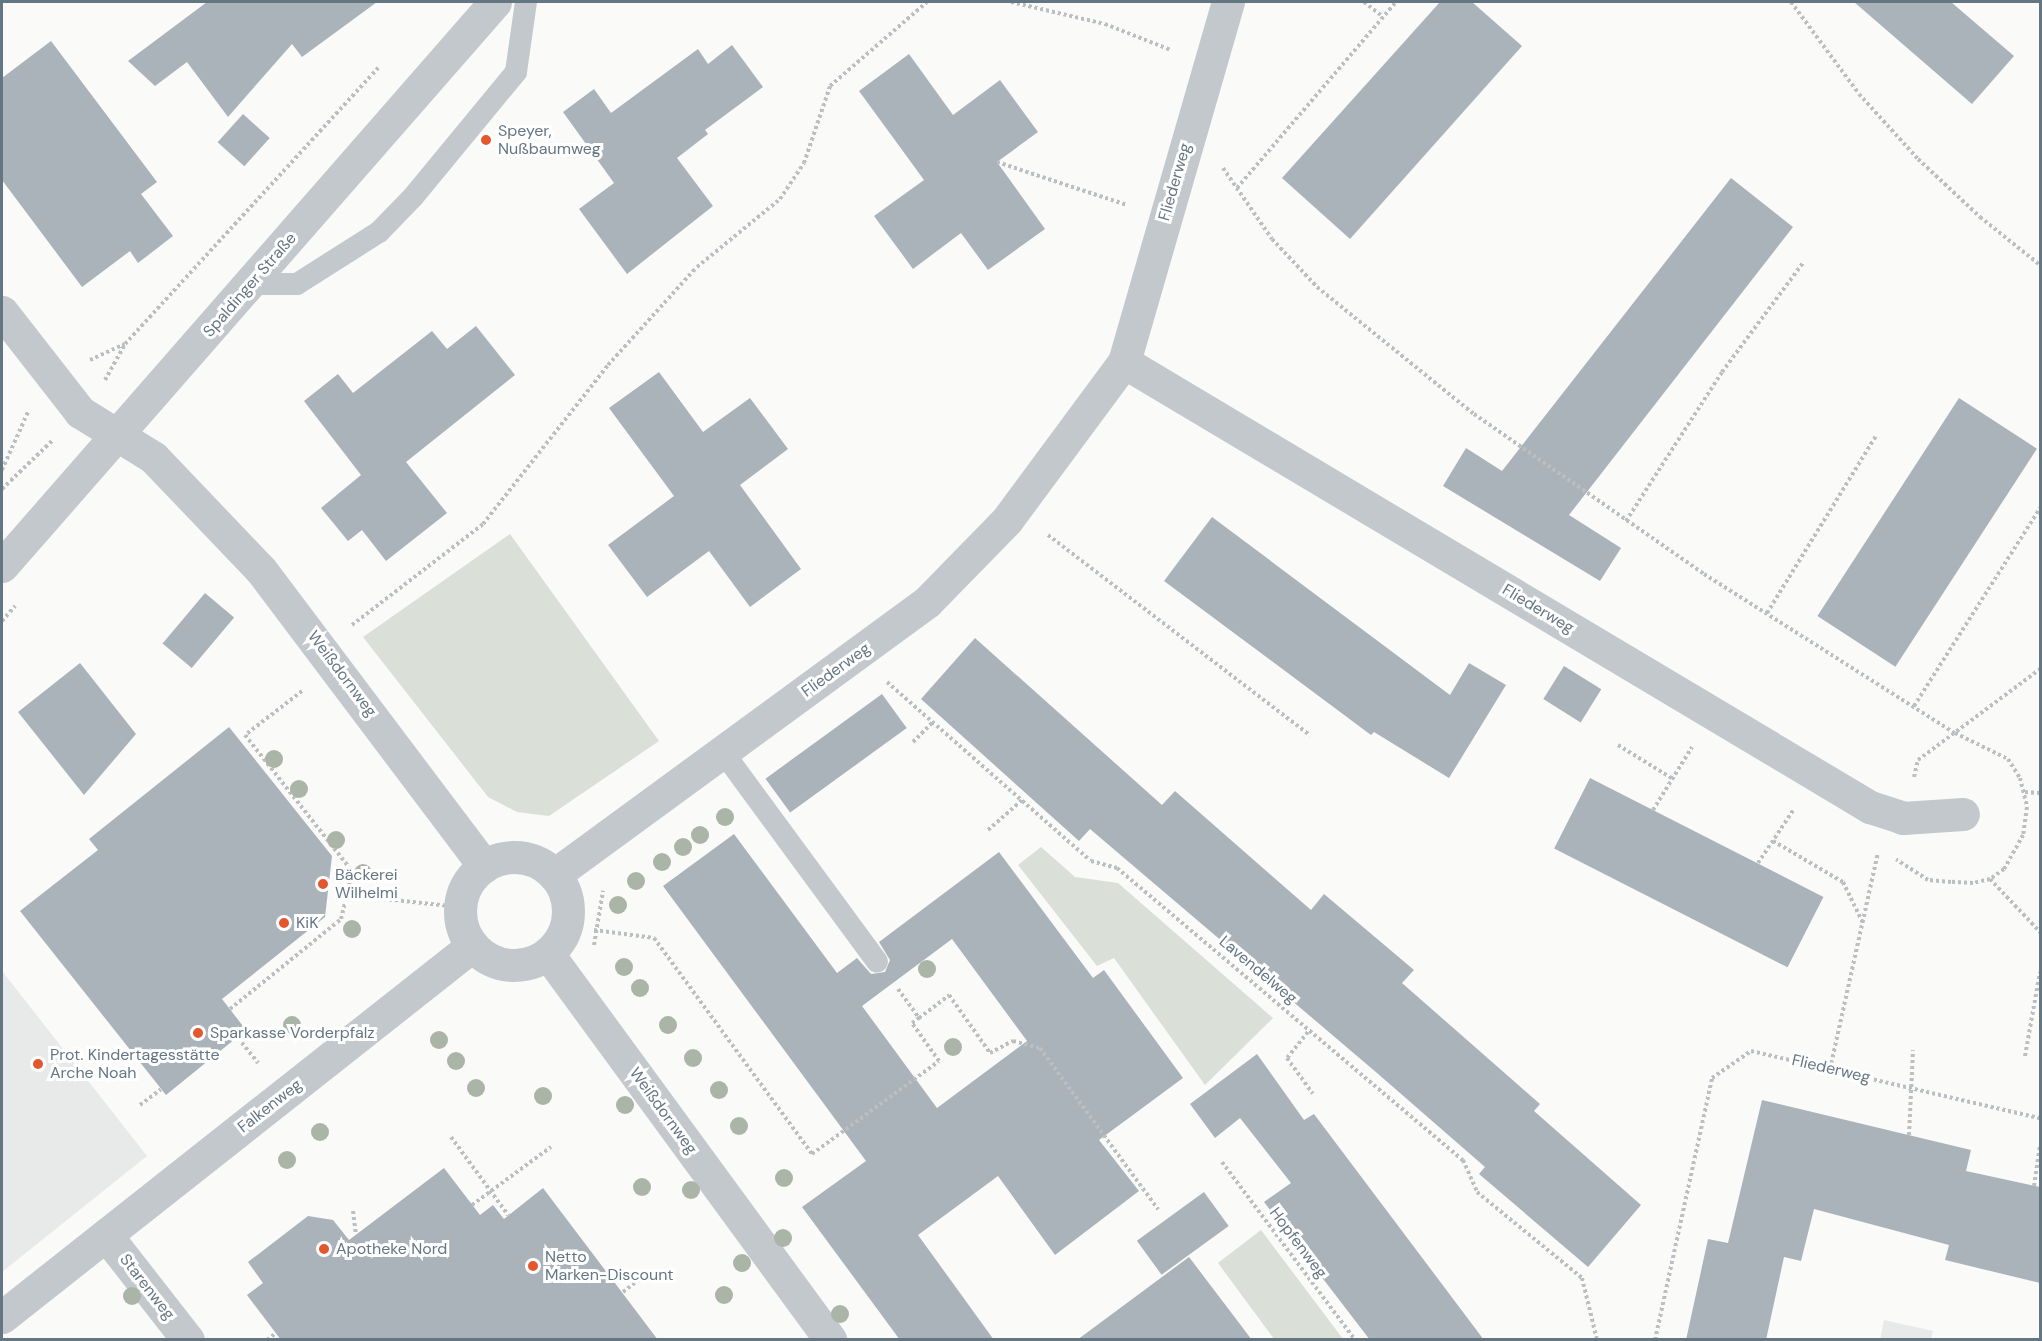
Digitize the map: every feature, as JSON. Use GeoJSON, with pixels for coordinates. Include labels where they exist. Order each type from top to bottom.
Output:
{"type":"FeatureCollection","features":[{"type":"Feature","properties":{"kind":"street","name":"Spaldinger Straße"},"geometry":{"type":"LineString","coordinates":[[2,566],[251,284],[495,2]]}},
{"type":"Feature","properties":{"kind":"street","name":"Fliederweg"},"geometry":{"type":"LineString","coordinates":[[554,875],[857,656],[927,602],[1007,520],[1124,362],[1228,2]]}},
{"type":"Feature","properties":{"kind":"street","name":"Weißdornweg"},"geometry":{"type":"LineString","coordinates":[[2,312],[80,412],[153,457],[261,570],[484,866]]}},
{"type":"Feature","properties":{"kind":"street","name":"Fliederweg"},"geometry":{"type":"LineString","coordinates":[[1124,362],[1870,807],[1903,818],[1963,814]]}},
{"type":"Feature","properties":{"kind":"street"},"geometry":{"type":"LineString","coordinates":[[528,859],[554,875],[568,907],[560,940],[548,954],[529,963],[508,965],[488,959],[472,946],[462,927],[460,907],[472,877],[484,866],[498,860],[528,859]]}},
{"type":"Feature","properties":{"kind":"street","name":"Falkenweg"},"geometry":{"type":"LineString","coordinates":[[2,1317],[472,946]]}},
{"type":"Feature","properties":{"kind":"street","name":"Weißdornweg"},"geometry":{"type":"LineString","coordinates":[[548,954],[830,1340]]}},
{"type":"Feature","properties":{"kind":"street","name":"Starenweg"},"geometry":{"type":"LineString","coordinates":[[106,1235],[188,1340]]}},
{"type":"Feature","properties":{"kind":"lane"},"geometry":{"type":"LineString","coordinates":[[251,284],[297,284],[379,232],[516,72],[526,2]]}},
{"type":"Feature","properties":{"kind":"lane"},"geometry":{"type":"LineString","coordinates":[[723,752],[877,962]]}},
{"type":"Feature","properties":{"kind":"path"},"geometry":{"type":"LineString","coordinates":[[346,630],[483,524],[623,348],[698,267],[780,199],[804,163],[830,86],[927,2]]}},
{"type":"Feature","properties":{"kind":"path"},"geometry":{"type":"LineString","coordinates":[[1011,2],[1105,24],[1208,65]]}},
{"type":"Feature","properties":{"kind":"path"},"geometry":{"type":"LineString","coordinates":[[1364,2],[1383,17]]}},
{"type":"Feature","properties":{"kind":"path"},"geometry":{"type":"LineString","coordinates":[[1238,188],[1396,2]]}},
{"type":"Feature","properties":{"kind":"path"},"geometry":{"type":"LineString","coordinates":[[1791,2],[1859,94],[1918,159],[1980,217],[2040,265]]}},
{"type":"Feature","properties":{"kind":"path"},"geometry":{"type":"LineString","coordinates":[[125,344],[383,63]]}},
{"type":"Feature","properties":{"kind":"path"},"geometry":{"type":"LineString","coordinates":[[1194,115],[1272,239],[1317,287],[1474,414],[1626,521],[1767,613],[1955,733],[2008,759],[2025,792],[2027,807],[2016,854],[1990,879],[1973,883],[1928,880],[1879,849],[1830,1069]]}},
{"type":"Feature","properties":{"kind":"path"},"geometry":{"type":"LineString","coordinates":[[997,162],[1165,218]]}},
{"type":"Feature","properties":{"kind":"path"},"geometry":{"type":"LineString","coordinates":[[1626,521],[1722,372],[1803,263]]}},
{"type":"Feature","properties":{"kind":"path"},"geometry":{"type":"LineString","coordinates":[[1767,613],[1876,436]]}},
{"type":"Feature","properties":{"kind":"path"},"geometry":{"type":"LineString","coordinates":[[1914,706],[2040,508]]}},
{"type":"Feature","properties":{"kind":"path"},"geometry":{"type":"LineString","coordinates":[[1039,530],[1310,735]]}},
{"type":"Feature","properties":{"kind":"path","name":"Lavendelweg"},"geometry":{"type":"LineString","coordinates":[[857,656],[1090,861],[1117,868],[1462,1160],[1477,1192],[1582,1278],[1597,1340]]}},
{"type":"Feature","properties":{"kind":"path"},"geometry":{"type":"LineString","coordinates":[[1903,818],[1918,760],[2040,669]]}},
{"type":"Feature","properties":{"kind":"path"},"geometry":{"type":"LineString","coordinates":[[230,1009],[341,919],[347,895],[352,871],[245,735],[303,690]]}},
{"type":"Feature","properties":{"kind":"path"},"geometry":{"type":"LineString","coordinates":[[913,742],[933,722]]}},
{"type":"Feature","properties":{"kind":"path"},"geometry":{"type":"LineString","coordinates":[[1653,810],[1694,744]]}},
{"type":"Feature","properties":{"kind":"path"},"geometry":{"type":"LineString","coordinates":[[1618,745],[1672,779]]}},
{"type":"Feature","properties":{"kind":"path"},"geometry":{"type":"LineString","coordinates":[[2025,792],[2040,793]]}},
{"type":"Feature","properties":{"kind":"path"},"geometry":{"type":"LineString","coordinates":[[988,830],[1022,800]]}},
{"type":"Feature","properties":{"kind":"path"},"geometry":{"type":"LineString","coordinates":[[1758,863],[1795,807]]}},
{"type":"Feature","properties":{"kind":"path"},"geometry":{"type":"LineString","coordinates":[[1773,841],[1843,882],[1863,923]]}},
{"type":"Feature","properties":{"kind":"path"},"geometry":{"type":"LineString","coordinates":[[1990,879],[2040,932]]}},
{"type":"Feature","properties":{"kind":"path"},"geometry":{"type":"LineString","coordinates":[[594,951],[598,902],[608,880]]}},
{"type":"Feature","properties":{"kind":"path"},"geometry":{"type":"LineString","coordinates":[[347,895],[460,907]]}},
{"type":"Feature","properties":{"kind":"path"},"geometry":{"type":"LineString","coordinates":[[594,930],[654,938],[812,1154],[939,1061],[912,1023],[949,995],[990,1053],[1012,1041],[1040,1048],[1158,1209]]}},
{"type":"Feature","properties":{"kind":"path"},"geometry":{"type":"LineString","coordinates":[[877,962],[919,1018]]}},
{"type":"Feature","properties":{"kind":"path"},"geometry":{"type":"LineString","coordinates":[[2025,1056],[2040,972]]}},
{"type":"Feature","properties":{"kind":"path"},"geometry":{"type":"LineString","coordinates":[[1308,1032],[1287,1058],[1313,1094]]}},
{"type":"Feature","properties":{"kind":"path"},"geometry":{"type":"LineString","coordinates":[[1909,1135],[1913,1050]]}},
{"type":"Feature","properties":{"kind":"path","name":"Fliederweg"},"geometry":{"type":"LineString","coordinates":[[1655,1340],[1712,1078],[1751,1051],[2040,1118]]}},
{"type":"Feature","properties":{"kind":"path"},"geometry":{"type":"LineString","coordinates":[[140,1105],[161,1089]]}},
{"type":"Feature","properties":{"kind":"path"},"geometry":{"type":"LineString","coordinates":[[451,1137],[508,1215]]}},
{"type":"Feature","properties":{"kind":"path"},"geometry":{"type":"LineString","coordinates":[[2034,1186],[2040,1145]]}},
{"type":"Feature","properties":{"kind":"path"},"geometry":{"type":"LineString","coordinates":[[472,1205],[551,1147]]}},
{"type":"Feature","properties":{"kind":"path","name":"Hopfenweg"},"geometry":{"type":"LineString","coordinates":[[1222,1162],[1355,1340]]}},
{"type":"Feature","properties":{"kind":"path"},"geometry":{"type":"LineString","coordinates":[[353,1210],[356,1234]]}},
{"type":"Feature","properties":{"kind":"path"},"geometry":{"type":"LineString","coordinates":[[623,1292],[647,1273]]}},
{"type":"Feature","properties":{"kind":"path"},"geometry":{"type":"LineString","coordinates":[[267,1340],[276,1333]]}},
{"type":"Feature","properties":{"kind":"shaded area"},"geometry":{"type":"Polygon","coordinates":[[[510,534],[659,741],[549,816],[517,812],[488,797],[363,637],[510,534]]]}},
{"type":"Feature","properties":{"kind":"shaded area"},"geometry":{"type":"Polygon","coordinates":[[[1041,847],[1075,877],[1118,883],[1273,1018],[1205,1085],[1114,958],[1097,966],[1018,865],[1041,847]]]}},
{"type":"Feature","properties":{"kind":"shaded area","name":"Prot. Kindertagesstätte Arche Noah"},"geometry":{"type":"Polygon","coordinates":[[[2,971],[147,1156],[2,1272],[2,971]]]}},
{"type":"Feature","properties":{"kind":"shaded area"},"geometry":{"type":"Polygon","coordinates":[[[1261,1230],[1343,1339],[1274,1339],[1218,1263],[1261,1230]]]}},
{"type":"Feature","properties":{"kind":"shaded area"},"geometry":{"type":"Polygon","coordinates":[[[1884,1320],[1933,1331],[1931,1339],[1880,1340],[1884,1320]]]}},
{"type":"Feature","properties":{"kind":"building"},"geometry":{"type":"Polygon","coordinates":[[[207,2],[377,2],[302,57],[292,44],[228,117],[187,62],[155,86],[128,61],[207,2]]]}},
{"type":"Feature","properties":{"kind":"building"},"geometry":{"type":"Polygon","coordinates":[[[1440,2],[1472,2],[1522,46],[1350,239],[1282,178],[1440,2]]]}},
{"type":"Feature","properties":{"kind":"building"},"geometry":{"type":"Polygon","coordinates":[[[1854,2],[1951,2],[2014,56],[1972,104],[1854,2]]]}},
{"type":"Feature","properties":{"kind":"building"},"geometry":{"type":"Polygon","coordinates":[[[51,41],[157,182],[141,194],[173,236],[138,263],[130,251],[82,287],[2,180],[2,78],[51,41]]]}},
{"type":"Feature","properties":{"kind":"building"},"geometry":{"type":"Polygon","coordinates":[[[732,45],[763,87],[705,130],[708,134],[677,158],[713,206],[627,274],[579,209],[614,183],[563,112],[594,89],[611,113],[698,49],[708,64],[732,45]]]}},
{"type":"Feature","properties":{"kind":"building"},"geometry":{"type":"Polygon","coordinates":[[[909,54],[953,115],[1000,80],[1038,132],[997,162],[1045,229],[988,270],[961,233],[913,269],[874,216],[924,180],[859,91],[909,54]]]}},
{"type":"Feature","properties":{"kind":"building"},"geometry":{"type":"Polygon","coordinates":[[[243,114],[270,138],[244,166],[218,142],[243,114]]]}},
{"type":"Feature","properties":{"kind":"building"},"geometry":{"type":"Polygon","coordinates":[[[1731,178],[1793,227],[1569,515],[1621,548],[1600,581],[1443,486],[1466,448],[1502,471],[1731,178]]]}},
{"type":"Feature","properties":{"kind":"building"},"geometry":{"type":"Polygon","coordinates":[[[476,326],[515,375],[406,462],[447,513],[386,561],[362,530],[348,541],[321,508],[361,475],[304,401],[338,374],[353,393],[432,331],[447,349],[476,326]]]}},
{"type":"Feature","properties":{"kind":"building"},"geometry":{"type":"Polygon","coordinates":[[[659,372],[703,432],[750,398],[788,449],[740,485],[801,569],[750,607],[709,551],[647,597],[608,545],[674,496],[609,408],[659,372]]]}},
{"type":"Feature","properties":{"kind":"building"},"geometry":{"type":"Polygon","coordinates":[[[1959,398],[2037,449],[1895,667],[1817,616],[1959,398]]]}},
{"type":"Feature","properties":{"kind":"building"},"geometry":{"type":"Polygon","coordinates":[[[1212,517],[1450,695],[1469,663],[1506,685],[1449,778],[1374,732],[1371,735],[1164,581],[1212,517]]]}},
{"type":"Feature","properties":{"kind":"building"},"geometry":{"type":"Polygon","coordinates":[[[205,593],[234,617],[192,668],[163,644],[205,593]]]}},
{"type":"Feature","properties":{"kind":"building"},"geometry":{"type":"Polygon","coordinates":[[[975,638],[1162,805],[1175,791],[1311,910],[1324,894],[1414,970],[1402,983],[1540,1104],[1534,1111],[1641,1205],[1588,1267],[1479,1174],[1485,1167],[1377,1073],[1090,829],[1079,841],[921,699],[975,638]]]}},
{"type":"Feature","properties":{"kind":"building"},"geometry":{"type":"Polygon","coordinates":[[[80,663],[136,734],[84,795],[18,712],[80,663]]]}},
{"type":"Feature","properties":{"kind":"building"},"geometry":{"type":"Polygon","coordinates":[[[1564,666],[1601,689],[1581,722],[1543,699],[1564,666]]]}},
{"type":"Feature","properties":{"kind":"building"},"geometry":{"type":"Polygon","coordinates":[[[882,694],[907,728],[790,813],[766,779],[882,694]]]}},
{"type":"Feature","properties":{"kind":"building"},"geometry":{"type":"Polygon","coordinates":[[[229,727],[332,856],[325,917],[222,999],[246,1030],[166,1095],[20,911],[98,850],[89,839],[229,727]]]}},
{"type":"Feature","properties":{"kind":"building"},"geometry":{"type":"Polygon","coordinates":[[[1590,778],[1823,897],[1788,967],[1554,848],[1590,778]]]}},
{"type":"Feature","properties":{"kind":"building"},"geometry":{"type":"Polygon","coordinates":[[[734,834],[837,973],[857,958],[871,974],[885,972],[890,960],[879,942],[999,852],[1093,978],[1104,970],[1183,1078],[1099,1140],[1139,1191],[1055,1255],[998,1176],[918,1235],[994,1340],[900,1340],[802,1207],[866,1161],[663,886],[734,834]],[[952,939],[862,1006],[937,1108],[1027,1041],[952,939]]]}},
{"type":"Feature","properties":{"kind":"building"},"geometry":{"type":"Polygon","coordinates":[[[1257,1054],[1304,1120],[1314,1114],[1484,1340],[1370,1340],[1264,1202],[1291,1183],[1240,1118],[1215,1138],[1190,1104],[1257,1054]]]}},
{"type":"Feature","properties":{"kind":"building"},"geometry":{"type":"Polygon","coordinates":[[[1762,1100],[1971,1150],[1966,1171],[2040,1187],[2040,1283],[1945,1260],[1949,1245],[1814,1209],[1801,1261],[1784,1257],[1766,1340],[1686,1340],[1708,1239],[1728,1243],[1762,1100]]]}},
{"type":"Feature","properties":{"kind":"building"},"geometry":{"type":"Polygon","coordinates":[[[444,1168],[480,1215],[493,1205],[504,1219],[543,1188],[658,1340],[281,1340],[247,1295],[263,1283],[248,1262],[308,1216],[333,1220],[349,1240],[444,1168]]]}},
{"type":"Feature","properties":{"kind":"building"},"geometry":{"type":"Polygon","coordinates":[[[1204,1192],[1229,1226],[1162,1275],[1137,1241],[1204,1192]]]}},
{"type":"Feature","properties":{"kind":"building"},"geometry":{"type":"Polygon","coordinates":[[[1189,1257],[1252,1340],[1077,1340],[1189,1257]]]}},
{"type":"Feature","properties":{"kind":"place","name":"Speyer, Nußbaumweg"},"geometry":{"type":"Point","coordinates":[486,140]}},
{"type":"Feature","properties":{"kind":"place","name":"Bäckerei Wilhelmi"},"geometry":{"type":"Point","coordinates":[323,884]}},
{"type":"Feature","properties":{"kind":"place","name":"KiK"},"geometry":{"type":"Point","coordinates":[284,923]}},
{"type":"Feature","properties":{"kind":"place","name":"Sparkasse Vorderpfalz"},"geometry":{"type":"Point","coordinates":[198,1033]}},
{"type":"Feature","properties":{"kind":"place","name":"Prot. Kindertagesstätte Arche Noah"},"geometry":{"type":"Point","coordinates":[38,1064]}},
{"type":"Feature","properties":{"kind":"place","name":"Apotheke Nord"},"geometry":{"type":"Point","coordinates":[324,1249]}},
{"type":"Feature","properties":{"kind":"place","name":"Netto Marken-Discount"},"geometry":{"type":"Point","coordinates":[533,1266]}}]}
